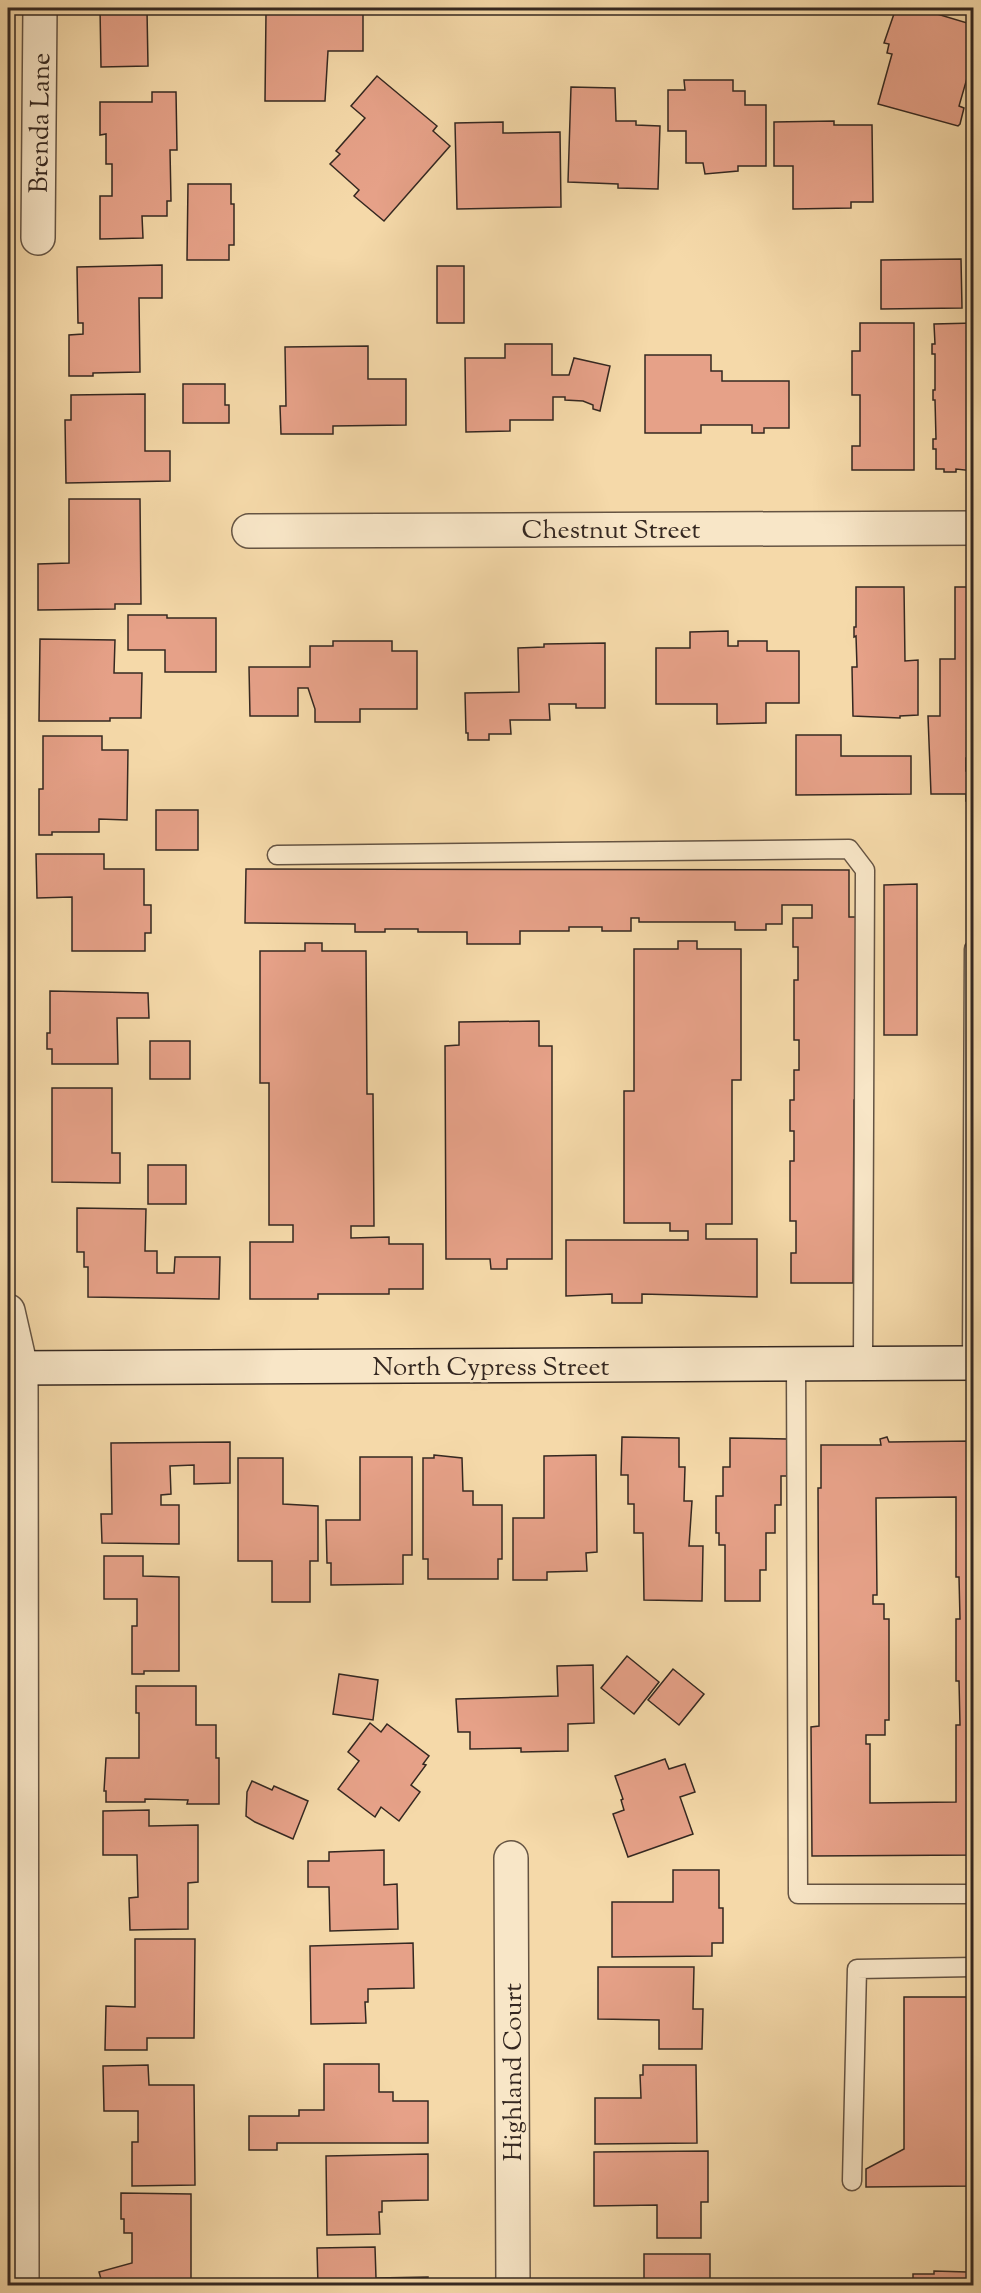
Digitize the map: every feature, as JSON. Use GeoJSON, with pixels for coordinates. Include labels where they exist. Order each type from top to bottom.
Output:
{"type":"FeatureCollection","features":[{"type":"Feature","properties":{"kind":"street","name":"Brenda Lane"},"geometry":{"type":"LineString","coordinates":[[38,238],[40,8]]}},
{"type":"Feature","properties":{"kind":"street","name":"Chestnut Street"},"geometry":{"type":"LineString","coordinates":[[249,531],[974,528]]}},
{"type":"Feature","properties":{"kind":"street"},"geometry":{"type":"LineString","coordinates":[[8,1311],[14,1368],[15,2178],[22,2279],[19,2286]]}},
{"type":"Feature","properties":{"kind":"street","name":"North Cypress Street"},"geometry":{"type":"LineString","coordinates":[[14,1368],[973,1363]]}},
{"type":"Feature","properties":{"kind":"street","name":"Highland Court"},"geometry":{"type":"LineString","coordinates":[[511,1858],[513,2286]]}},
{"type":"Feature","properties":{"kind":"lane"},"geometry":{"type":"LineString","coordinates":[[277,855],[849,849],[865,870],[863,1364]]}},
{"type":"Feature","properties":{"kind":"lane"},"geometry":{"type":"LineString","coordinates":[[973,1363],[974,949]]}},
{"type":"Feature","properties":{"kind":"lane"},"geometry":{"type":"LineString","coordinates":[[796,1364],[798,1894],[974,1894]]}},
{"type":"Feature","properties":{"kind":"lane"},"geometry":{"type":"LineString","coordinates":[[852,2181],[857,1970],[974,1967]]}},
{"type":"Feature","properties":{"kind":"building"},"geometry":{"type":"Polygon","coordinates":[[[100,8],[154,8],[154,10],[147,10],[148,66],[101,67],[100,8]]]}},
{"type":"Feature","properties":{"kind":"building"},"geometry":{"type":"Polygon","coordinates":[[[321,8],[363,8],[363,51],[328,51],[325,101],[265,101],[266,13],[321,13],[321,8]]]}},
{"type":"Feature","properties":{"kind":"building"},"geometry":{"type":"Polygon","coordinates":[[[896,8],[917,8],[974,25],[974,54],[959,106],[964,108],[958,126],[878,104],[892,54],[887,53],[889,44],[884,43],[896,8]]]}},
{"type":"Feature","properties":{"kind":"building"},"geometry":{"type":"Polygon","coordinates":[[[377,76],[437,126],[433,131],[450,146],[384,221],[354,196],[359,190],[330,164],[340,154],[336,151],[365,118],[351,106],[377,76]]]}},
{"type":"Feature","properties":{"kind":"building"},"geometry":{"type":"Polygon","coordinates":[[[684,80],[733,80],[733,91],[745,91],[745,105],[766,105],[766,166],[738,166],[738,171],[705,174],[703,163],[686,163],[686,131],[668,131],[668,90],[685,90],[684,80]]]}},
{"type":"Feature","properties":{"kind":"building"},"geometry":{"type":"Polygon","coordinates":[[[571,87],[615,88],[616,121],[636,121],[636,125],[660,126],[658,189],[618,188],[618,184],[568,182],[571,87]]]}},
{"type":"Feature","properties":{"kind":"building"},"geometry":{"type":"Polygon","coordinates":[[[152,92],[176,92],[177,150],[170,150],[171,201],[167,201],[167,216],[142,216],[143,238],[100,239],[100,196],[112,196],[112,164],[106,164],[106,134],[100,135],[100,102],[152,102],[152,92]]]}},
{"type":"Feature","properties":{"kind":"building"},"geometry":{"type":"Polygon","coordinates":[[[834,121],[834,125],[872,125],[873,202],[851,202],[851,208],[793,209],[793,166],[774,166],[774,122],[834,121]]]}},
{"type":"Feature","properties":{"kind":"building"},"geometry":{"type":"Polygon","coordinates":[[[503,122],[503,133],[560,132],[561,207],[457,209],[455,123],[503,122]]]}},
{"type":"Feature","properties":{"kind":"building"},"geometry":{"type":"Polygon","coordinates":[[[188,184],[231,184],[231,204],[234,204],[234,245],[229,245],[229,260],[187,260],[188,184]]]}},
{"type":"Feature","properties":{"kind":"building"},"geometry":{"type":"Polygon","coordinates":[[[961,259],[962,308],[881,309],[881,260],[961,259]]]}},
{"type":"Feature","properties":{"kind":"building"},"geometry":{"type":"Polygon","coordinates":[[[162,265],[162,298],[139,298],[140,372],[69,376],[69,335],[83,334],[83,323],[78,323],[77,267],[162,265]]]}},
{"type":"Feature","properties":{"kind":"building"},"geometry":{"type":"Polygon","coordinates":[[[437,266],[464,266],[464,323],[437,323],[437,266]]]}},
{"type":"Feature","properties":{"kind":"building"},"geometry":{"type":"Polygon","coordinates":[[[860,323],[914,323],[914,470],[852,470],[852,446],[860,446],[860,395],[852,395],[852,351],[860,351],[860,323]]]}},
{"type":"Feature","properties":{"kind":"building"},"geometry":{"type":"Polygon","coordinates":[[[974,323],[974,471],[956,469],[956,472],[944,472],[944,469],[936,469],[936,449],[933,449],[933,439],[936,439],[935,400],[933,400],[935,354],[932,354],[932,344],[935,344],[934,324],[974,323]]]}},
{"type":"Feature","properties":{"kind":"building"},"geometry":{"type":"Polygon","coordinates":[[[505,344],[552,344],[552,375],[569,375],[574,358],[610,366],[600,411],[593,409],[593,405],[583,401],[553,397],[553,420],[510,420],[510,431],[466,432],[465,358],[505,358],[505,344]]]}},
{"type":"Feature","properties":{"kind":"building"},"geometry":{"type":"Polygon","coordinates":[[[368,346],[368,379],[406,379],[406,425],[333,426],[333,434],[281,434],[280,406],[286,406],[285,347],[368,346]]]}},
{"type":"Feature","properties":{"kind":"building"},"geometry":{"type":"Polygon","coordinates":[[[645,355],[711,355],[711,371],[722,371],[722,381],[789,381],[789,428],[764,428],[764,433],[752,433],[752,425],[701,425],[701,433],[645,433],[645,355]]]}},
{"type":"Feature","properties":{"kind":"building"},"geometry":{"type":"Polygon","coordinates":[[[183,384],[225,384],[225,405],[229,405],[229,423],[183,423],[183,384]]]}},
{"type":"Feature","properties":{"kind":"building"},"geometry":{"type":"Polygon","coordinates":[[[145,394],[145,451],[170,451],[170,481],[66,483],[65,420],[71,420],[71,395],[145,394]]]}},
{"type":"Feature","properties":{"kind":"building"},"geometry":{"type":"Polygon","coordinates":[[[69,499],[140,499],[141,604],[115,604],[115,609],[38,610],[38,564],[69,563],[69,499]]]}},
{"type":"Feature","properties":{"kind":"building"},"geometry":{"type":"Polygon","coordinates":[[[856,587],[904,587],[905,661],[918,660],[918,715],[900,716],[900,718],[853,716],[852,667],[857,667],[856,636],[854,637],[856,587]]]}},
{"type":"Feature","properties":{"kind":"building"},"geometry":{"type":"Polygon","coordinates":[[[955,587],[974,587],[974,717],[973,729],[969,729],[969,758],[966,758],[966,771],[973,771],[974,765],[974,801],[966,801],[966,794],[931,794],[928,716],[940,716],[940,659],[955,659],[955,587]]]}},
{"type":"Feature","properties":{"kind":"building"},"geometry":{"type":"Polygon","coordinates":[[[128,615],[216,618],[216,672],[165,672],[165,650],[128,650],[128,615]]]}},
{"type":"Feature","properties":{"kind":"building"},"geometry":{"type":"Polygon","coordinates":[[[728,631],[728,646],[738,646],[738,641],[767,641],[767,651],[799,651],[799,703],[766,703],[766,723],[717,724],[717,704],[656,704],[656,648],[690,648],[690,632],[728,631]]]}},
{"type":"Feature","properties":{"kind":"building"},"geometry":{"type":"Polygon","coordinates":[[[40,639],[115,640],[114,673],[142,673],[141,718],[110,718],[110,721],[39,721],[40,639]]]}},
{"type":"Feature","properties":{"kind":"building"},"geometry":{"type":"Polygon","coordinates":[[[333,641],[392,641],[392,651],[417,651],[417,709],[360,709],[360,722],[315,722],[315,709],[308,688],[298,688],[298,716],[250,716],[249,667],[310,667],[310,646],[333,646],[333,641]]]}},
{"type":"Feature","properties":{"kind":"building"},"geometry":{"type":"Polygon","coordinates":[[[605,643],[605,708],[576,708],[576,704],[549,704],[550,720],[510,720],[511,734],[489,734],[489,740],[468,740],[465,693],[519,692],[518,648],[544,647],[544,644],[605,643]]]}},
{"type":"Feature","properties":{"kind":"building"},"geometry":{"type":"Polygon","coordinates":[[[796,735],[841,735],[841,756],[911,756],[911,794],[796,795],[796,735]]]}},
{"type":"Feature","properties":{"kind":"building"},"geometry":{"type":"Polygon","coordinates":[[[43,736],[102,736],[102,750],[128,750],[127,820],[99,819],[99,832],[52,832],[52,835],[39,835],[39,789],[43,789],[43,736]]]}},
{"type":"Feature","properties":{"kind":"building"},"geometry":{"type":"Polygon","coordinates":[[[156,810],[198,810],[198,850],[156,850],[156,810]]]}},
{"type":"Feature","properties":{"kind":"building"},"geometry":{"type":"Polygon","coordinates":[[[36,854],[104,854],[104,869],[144,869],[144,905],[151,905],[151,933],[145,933],[145,951],[72,951],[72,897],[37,898],[36,854]]]}},
{"type":"Feature","properties":{"kind":"building"},"geometry":{"type":"Polygon","coordinates":[[[246,869],[849,870],[849,917],[858,917],[853,1283],[791,1283],[791,1253],[796,1253],[796,1221],[790,1221],[790,1161],[794,1161],[794,1131],[790,1131],[790,1100],[794,1100],[794,1070],[799,1070],[799,1040],[794,1040],[794,980],[798,980],[798,947],[793,947],[793,918],[812,918],[812,905],[782,905],[782,924],[766,924],[766,930],[735,930],[735,922],[639,922],[639,918],[631,918],[631,931],[602,931],[602,927],[569,927],[569,931],[520,931],[520,944],[467,944],[467,932],[385,929],[385,932],[355,932],[355,924],[245,923],[246,869]]]}},
{"type":"Feature","properties":{"kind":"building"},"geometry":{"type":"Polygon","coordinates":[[[917,884],[917,1035],[884,1035],[884,885],[917,884]]]}},
{"type":"Feature","properties":{"kind":"building"},"geometry":{"type":"Polygon","coordinates":[[[678,941],[697,941],[697,949],[741,949],[741,1080],[732,1080],[732,1224],[706,1224],[706,1239],[757,1239],[757,1297],[642,1294],[642,1303],[612,1303],[612,1294],[566,1296],[566,1240],[688,1240],[688,1231],[670,1231],[670,1223],[624,1223],[624,1091],[634,1091],[634,949],[678,949],[678,941]]]}},
{"type":"Feature","properties":{"kind":"building"},"geometry":{"type":"Polygon","coordinates":[[[305,943],[322,943],[322,951],[366,951],[367,1094],[373,1094],[374,1226],[351,1226],[351,1238],[389,1237],[389,1244],[423,1244],[423,1289],[389,1289],[389,1294],[318,1294],[318,1299],[250,1299],[250,1242],[293,1242],[293,1225],[269,1225],[269,1083],[260,1083],[260,951],[305,951],[305,943]]]}},
{"type":"Feature","properties":{"kind":"building"},"geometry":{"type":"Polygon","coordinates":[[[50,991],[148,993],[149,1018],[117,1018],[118,1064],[52,1064],[52,1049],[47,1049],[47,1033],[50,1033],[50,991]]]}},
{"type":"Feature","properties":{"kind":"building"},"geometry":{"type":"Polygon","coordinates":[[[539,1021],[539,1046],[552,1046],[552,1259],[507,1259],[507,1269],[491,1269],[490,1259],[446,1259],[445,1046],[459,1045],[459,1022],[539,1021]]]}},
{"type":"Feature","properties":{"kind":"building"},"geometry":{"type":"Polygon","coordinates":[[[150,1041],[190,1041],[190,1079],[150,1079],[150,1041]]]}},
{"type":"Feature","properties":{"kind":"building"},"geometry":{"type":"Polygon","coordinates":[[[52,1088],[112,1088],[112,1153],[120,1153],[120,1183],[52,1182],[52,1088]]]}},
{"type":"Feature","properties":{"kind":"building"},"geometry":{"type":"Polygon","coordinates":[[[148,1165],[186,1165],[186,1204],[148,1204],[148,1165]]]}},
{"type":"Feature","properties":{"kind":"building"},"geometry":{"type":"Polygon","coordinates":[[[77,1208],[146,1209],[145,1251],[157,1251],[157,1273],[174,1273],[175,1257],[220,1257],[219,1299],[88,1297],[88,1267],[84,1267],[84,1252],[77,1252],[77,1208]]]}},
{"type":"Feature","properties":{"kind":"building"},"geometry":{"type":"Polygon","coordinates":[[[622,1437],[679,1438],[679,1467],[685,1467],[684,1501],[692,1501],[689,1546],[703,1546],[702,1601],[644,1600],[643,1533],[634,1533],[634,1504],[628,1504],[628,1475],[621,1475],[622,1437]]]}},
{"type":"Feature","properties":{"kind":"building"},"geometry":{"type":"Polygon","coordinates":[[[887,1437],[889,1442],[974,1441],[974,1855],[812,1856],[811,1727],[819,1726],[818,1488],[821,1488],[821,1445],[881,1445],[880,1439],[887,1437]],[[956,1497],[876,1498],[877,1595],[873,1595],[873,1604],[884,1604],[884,1619],[889,1619],[889,1720],[885,1720],[885,1735],[866,1735],[866,1744],[870,1744],[870,1803],[956,1802],[956,1725],[960,1725],[959,1681],[956,1681],[956,1619],[960,1619],[959,1577],[956,1577],[956,1497]]]}},
{"type":"Feature","properties":{"kind":"building"},"geometry":{"type":"Polygon","coordinates":[[[730,1438],[787,1439],[787,1476],[781,1476],[781,1505],[775,1505],[775,1533],[766,1533],[766,1570],[760,1570],[760,1601],[725,1601],[725,1545],[719,1545],[719,1533],[716,1533],[716,1496],[723,1496],[723,1467],[730,1467],[730,1438]]]}},
{"type":"Feature","properties":{"kind":"building"},"geometry":{"type":"Polygon","coordinates":[[[230,1442],[230,1483],[194,1484],[194,1465],[170,1466],[171,1494],[161,1495],[161,1505],[179,1505],[179,1544],[102,1543],[101,1514],[112,1514],[111,1443],[230,1442]]]}},
{"type":"Feature","properties":{"kind":"building"},"geometry":{"type":"Polygon","coordinates":[[[434,1455],[462,1458],[463,1491],[473,1491],[473,1505],[502,1505],[502,1559],[498,1559],[498,1579],[428,1579],[428,1559],[423,1559],[423,1458],[434,1458],[434,1455]]]}},
{"type":"Feature","properties":{"kind":"building"},"geometry":{"type":"Polygon","coordinates":[[[596,1455],[597,1552],[586,1553],[587,1571],[547,1572],[547,1580],[513,1580],[513,1518],[544,1518],[544,1456],[596,1455]]]}},
{"type":"Feature","properties":{"kind":"building"},"geometry":{"type":"Polygon","coordinates":[[[360,1457],[412,1457],[412,1555],[403,1555],[403,1584],[331,1585],[331,1563],[327,1563],[326,1520],[360,1520],[360,1457]]]}},
{"type":"Feature","properties":{"kind":"building"},"geometry":{"type":"Polygon","coordinates":[[[238,1458],[283,1458],[283,1504],[318,1506],[318,1561],[310,1561],[310,1602],[272,1602],[272,1561],[238,1561],[238,1458]]]}},
{"type":"Feature","properties":{"kind":"building"},"geometry":{"type":"Polygon","coordinates":[[[104,1556],[143,1556],[143,1576],[179,1577],[179,1671],[144,1671],[144,1674],[132,1674],[132,1626],[137,1626],[137,1599],[104,1599],[104,1556]]]}},
{"type":"Feature","properties":{"kind":"building"},"geometry":{"type":"Polygon","coordinates":[[[627,1656],[659,1682],[634,1714],[601,1688],[627,1656]]]}},
{"type":"Feature","properties":{"kind":"building"},"geometry":{"type":"Polygon","coordinates":[[[593,1665],[594,1723],[568,1724],[568,1751],[521,1752],[521,1748],[470,1749],[470,1732],[458,1732],[456,1699],[558,1696],[557,1666],[593,1665]]]}},
{"type":"Feature","properties":{"kind":"building"},"geometry":{"type":"Polygon","coordinates":[[[673,1669],[704,1694],[679,1725],[648,1700],[673,1669]]]}},
{"type":"Feature","properties":{"kind":"building"},"geometry":{"type":"Polygon","coordinates":[[[339,1674],[378,1680],[373,1720],[333,1714],[339,1674]]]}},
{"type":"Feature","properties":{"kind":"building"},"geometry":{"type":"Polygon","coordinates":[[[136,1686],[196,1686],[196,1725],[216,1725],[219,1804],[187,1804],[188,1800],[145,1799],[145,1802],[106,1802],[106,1791],[104,1791],[106,1758],[139,1758],[139,1713],[136,1713],[136,1686]]]}},
{"type":"Feature","properties":{"kind":"building"},"geometry":{"type":"Polygon","coordinates":[[[370,1723],[381,1732],[387,1724],[429,1756],[423,1764],[426,1765],[411,1785],[420,1792],[399,1821],[381,1807],[375,1817],[338,1789],[359,1761],[348,1752],[370,1723]]]}},
{"type":"Feature","properties":{"kind":"building"},"geometry":{"type":"Polygon","coordinates":[[[665,1759],[669,1769],[685,1764],[695,1792],[680,1797],[693,1834],[628,1857],[613,1814],[624,1810],[621,1800],[623,1799],[615,1776],[665,1759]]]}},
{"type":"Feature","properties":{"kind":"building"},"geometry":{"type":"Polygon","coordinates":[[[252,1781],[272,1790],[274,1786],[308,1801],[293,1839],[246,1816],[247,1792],[252,1781]]]}},
{"type":"Feature","properties":{"kind":"building"},"geometry":{"type":"Polygon","coordinates":[[[149,1810],[149,1826],[198,1825],[198,1882],[188,1883],[188,1929],[130,1930],[129,1898],[138,1897],[137,1855],[103,1855],[103,1811],[149,1810]]]}},
{"type":"Feature","properties":{"kind":"building"},"geometry":{"type":"Polygon","coordinates":[[[384,1850],[384,1885],[397,1884],[398,1929],[330,1931],[329,1887],[308,1887],[308,1861],[329,1861],[329,1852],[384,1850]]]}},
{"type":"Feature","properties":{"kind":"building"},"geometry":{"type":"Polygon","coordinates":[[[673,1870],[719,1870],[719,1908],[723,1908],[723,1943],[712,1943],[712,1956],[612,1957],[612,1902],[673,1902],[673,1870]]]}},
{"type":"Feature","properties":{"kind":"building"},"geometry":{"type":"Polygon","coordinates":[[[135,1939],[195,1939],[194,2038],[147,2038],[147,2050],[105,2050],[106,2006],[135,2007],[135,1939]]]}},
{"type":"Feature","properties":{"kind":"building"},"geometry":{"type":"Polygon","coordinates":[[[413,1943],[414,1988],[368,1989],[368,2002],[365,2002],[366,2023],[311,2024],[310,1946],[413,1943]]]}},
{"type":"Feature","properties":{"kind":"building"},"geometry":{"type":"Polygon","coordinates":[[[598,1967],[694,1967],[693,2009],[703,2009],[702,2049],[659,2049],[659,2020],[598,2019],[598,1967]]]}},
{"type":"Feature","properties":{"kind":"building"},"geometry":{"type":"Polygon","coordinates":[[[904,1997],[974,1997],[974,2186],[866,2187],[866,2169],[904,2149],[904,1997]]]}},
{"type":"Feature","properties":{"kind":"building"},"geometry":{"type":"Polygon","coordinates":[[[324,2064],[379,2064],[379,2092],[393,2092],[393,2101],[428,2101],[428,2143],[277,2143],[277,2150],[249,2150],[249,2116],[299,2116],[299,2110],[324,2110],[324,2064]]]}},
{"type":"Feature","properties":{"kind":"building"},"geometry":{"type":"Polygon","coordinates":[[[148,2065],[149,2085],[194,2085],[195,2185],[132,2186],[132,2142],[138,2142],[138,2111],[104,2111],[103,2066],[148,2065]]]}},
{"type":"Feature","properties":{"kind":"building"},"geometry":{"type":"Polygon","coordinates":[[[643,2065],[696,2065],[697,2143],[595,2144],[595,2098],[641,2098],[640,2075],[643,2075],[643,2065]]]}},
{"type":"Feature","properties":{"kind":"building"},"geometry":{"type":"Polygon","coordinates":[[[708,2151],[708,2202],[701,2202],[701,2238],[657,2238],[657,2205],[594,2206],[594,2152],[708,2151]]]}},
{"type":"Feature","properties":{"kind":"building"},"geometry":{"type":"Polygon","coordinates":[[[428,2154],[428,2200],[382,2201],[382,2212],[379,2212],[380,2234],[327,2235],[326,2156],[428,2154]]]}},
{"type":"Feature","properties":{"kind":"building"},"geometry":{"type":"Polygon","coordinates":[[[121,2193],[191,2194],[191,2286],[103,2286],[99,2272],[132,2263],[132,2233],[124,2233],[124,2219],[121,2219],[121,2193]]]}},
{"type":"Feature","properties":{"kind":"building"},"geometry":{"type":"Polygon","coordinates":[[[375,2247],[376,2278],[428,2277],[428,2286],[318,2286],[317,2248],[375,2247]]]}},
{"type":"Feature","properties":{"kind":"building"},"geometry":{"type":"Polygon","coordinates":[[[644,2254],[710,2254],[710,2286],[629,2286],[629,2279],[644,2279],[644,2254]]]}},
{"type":"Feature","properties":{"kind":"building"},"geometry":{"type":"Polygon","coordinates":[[[934,2271],[967,2272],[967,2276],[974,2276],[974,2286],[881,2286],[881,2280],[913,2280],[913,2274],[934,2274],[934,2271]]]}}]}
